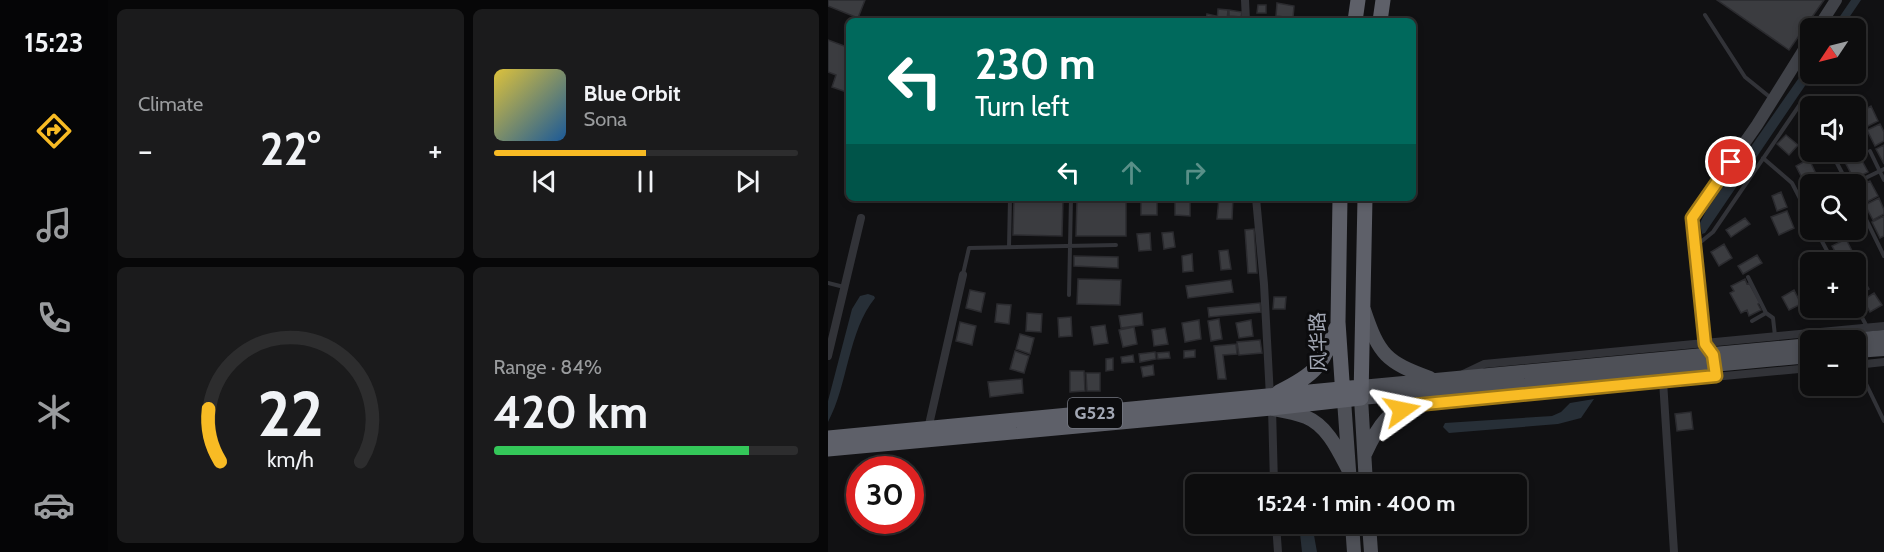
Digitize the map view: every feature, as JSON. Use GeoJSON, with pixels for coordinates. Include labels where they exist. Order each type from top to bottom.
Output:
{"type":"FeatureCollection","features":[{"type":"Feature","properties":{"kind":"highway"},"geometry":{"type":"LineString","coordinates":[[1355,18],[1358,0]]}},
{"type":"Feature","properties":{"kind":"highway"},"geometry":{"type":"LineString","coordinates":[[1380,18],[1383,0]]}},
{"type":"Feature","properties":{"kind":"highway","name":"风华路"},"geometry":{"type":"LineString","coordinates":[[1340,201],[1338,322],[1342,394]]}},
{"type":"Feature","properties":{"kind":"highway"},"geometry":{"type":"LineString","coordinates":[[1361,393],[1361,301],[1365,201]]}},
{"type":"Feature","properties":{"kind":"highway"},"geometry":{"type":"LineString","coordinates":[[1271,403],[1307,377],[1324,358],[1338,322]]}},
{"type":"Feature","properties":{"kind":"highway","name":"G523"},"geometry":{"type":"LineString","coordinates":[[828,449],[1361,393]]}},
{"type":"Feature","properties":{"kind":"highway","name":"G523"},"geometry":{"type":"LineString","coordinates":[[828,438],[1271,403]]}},
{"type":"Feature","properties":{"kind":"main road"},"geometry":{"type":"LineString","coordinates":[[1361,301],[1370,328],[1383,353],[1401,368],[1435,380]]}},
{"type":"Feature","properties":{"kind":"main road"},"geometry":{"type":"LineString","coordinates":[[1866,339],[1884,337]]}},
{"type":"Feature","properties":{"kind":"main road"},"geometry":{"type":"LineString","coordinates":[[1361,393],[1421,393],[1712,360],[1800,347]]}},
{"type":"Feature","properties":{"kind":"main road"},"geometry":{"type":"LineString","coordinates":[[1866,358],[1882,354]]}},
{"type":"Feature","properties":{"kind":"main road"},"geometry":{"type":"LineString","coordinates":[[1361,393],[1453,378],[1712,360],[1800,356]]}},
{"type":"Feature","properties":{"kind":"main road"},"geometry":{"type":"LineString","coordinates":[[1361,393],[1365,474]]}},
{"type":"Feature","properties":{"kind":"main road"},"geometry":{"type":"LineString","coordinates":[[1364,456],[1376,431],[1388,415],[1421,393]]}},
{"type":"Feature","properties":{"kind":"main road","name":"风华路"},"geometry":{"type":"LineString","coordinates":[[1342,394],[1349,474]]}},
{"type":"Feature","properties":{"kind":"main road"},"geometry":{"type":"LineString","coordinates":[[1271,403],[1308,417],[1325,430],[1336,447],[1347,474]]}},
{"type":"Feature","properties":{"kind":"main road"},"geometry":{"type":"LineString","coordinates":[[1353,534],[1354,552]]}},
{"type":"Feature","properties":{"kind":"main road"},"geometry":{"type":"LineString","coordinates":[[1370,534],[1371,552]]}},
{"type":"Feature","properties":{"kind":"street"},"geometry":{"type":"LineString","coordinates":[[1245,0],[1246,18]]}},
{"type":"Feature","properties":{"kind":"street"},"geometry":{"type":"LineString","coordinates":[[1824,18],[1836,0]]}},
{"type":"Feature","properties":{"kind":"street"},"geometry":{"type":"LineString","coordinates":[[1712,360],[1694,247],[1692,218],[1773,100],[1800,56]]}},
{"type":"Feature","properties":{"kind":"street"},"geometry":{"type":"LineString","coordinates":[[1256,201],[1264,284],[1274,474]]}},
{"type":"Feature","properties":{"kind":"street"},"geometry":{"type":"LineString","coordinates":[[828,356],[861,218]]}},
{"type":"Feature","properties":{"kind":"street"},"geometry":{"type":"LineString","coordinates":[[928,429],[963,275]]}},
{"type":"Feature","properties":{"kind":"street"},"geometry":{"type":"LineString","coordinates":[[1388,415],[1415,405],[1663,381],[1775,337],[1884,326]]}},
{"type":"Feature","properties":{"kind":"street"},"geometry":{"type":"LineString","coordinates":[[1712,360],[1800,367]]}},
{"type":"Feature","properties":{"kind":"street"},"geometry":{"type":"LineString","coordinates":[[1663,381],[1674,552]]}},
{"type":"Feature","properties":{"kind":"street"},"geometry":{"type":"LineString","coordinates":[[1277,534],[1278,552]]}},
{"type":"Feature","properties":{"kind":"lane"},"geometry":{"type":"LineString","coordinates":[[1705,15],[1745,77],[1773,100]]}},
{"type":"Feature","properties":{"kind":"lane"},"geometry":{"type":"LineString","coordinates":[[1694,247],[1713,232],[1800,104]]}},
{"type":"Feature","properties":{"kind":"lane"},"geometry":{"type":"LineString","coordinates":[[1870,151],[1882,170],[1884,180]]}},
{"type":"Feature","properties":{"kind":"lane"},"geometry":{"type":"LineString","coordinates":[[1763,158],[1792,183],[1800,199]]}},
{"type":"Feature","properties":{"kind":"lane"},"geometry":{"type":"LineString","coordinates":[[1866,178],[1882,170]]}},
{"type":"Feature","properties":{"kind":"lane"},"geometry":{"type":"LineString","coordinates":[[1009,247],[1010,201]]}},
{"type":"Feature","properties":{"kind":"lane"},"geometry":{"type":"LineString","coordinates":[[1069,295],[1071,201]]}},
{"type":"Feature","properties":{"kind":"lane"},"geometry":{"type":"LineString","coordinates":[[1866,219],[1884,256]]}},
{"type":"Feature","properties":{"kind":"lane"},"geometry":{"type":"LineString","coordinates":[[963,275],[969,248],[1116,245]]}},
{"type":"Feature","properties":{"kind":"lane"},"geometry":{"type":"LineString","coordinates":[[1748,278],[1766,313],[1773,318],[1775,337]]}},
{"type":"Feature","properties":{"kind":"lane"},"geometry":{"type":"LineString","coordinates":[[828,283],[845,287]]}},
{"type":"Feature","properties":{"kind":"lane"},"geometry":{"type":"LineString","coordinates":[[1752,321],[1766,313]]}},
{"type":"Feature","properties":{"kind":"lane"},"geometry":{"type":"LineString","coordinates":[[1862,318],[1867,328]]}},
{"type":"Feature","properties":{"kind":"lane"},"geometry":{"type":"LineString","coordinates":[[1866,382],[1884,421]]}},
{"type":"Feature","properties":{"kind":"shaded area"},"geometry":{"type":"Polygon","coordinates":[[[1851,0],[1861,0],[1849,18],[1839,18],[1851,0]]]}},
{"type":"Feature","properties":{"kind":"shaded area"},"geometry":{"type":"Polygon","coordinates":[[[1800,76],[1800,84],[1806,84],[1705,233],[1702,234],[1700,223],[1706,211],[1800,76]]]}},
{"type":"Feature","properties":{"kind":"shaded area"},"geometry":{"type":"Polygon","coordinates":[[[868,294],[875,298],[859,326],[840,392],[828,422],[828,401],[852,309],[860,296],[868,294]]]}},
{"type":"Feature","properties":{"kind":"shaded area"},"geometry":{"type":"Polygon","coordinates":[[[1594,399],[1581,418],[1558,424],[1449,433],[1443,427],[1445,423],[1552,416],[1561,412],[1570,403],[1594,399]]]}},
{"type":"Feature","properties":{"kind":"shaded area"},"geometry":{"type":"Polygon","coordinates":[[[1300,534],[1314,534],[1317,552],[1302,552],[1300,534]]]}},
{"type":"Feature","properties":{"kind":"building"},"geometry":{"type":"Polygon","coordinates":[[[828,0],[865,0],[858,18],[828,6],[828,0]]]}},
{"type":"Feature","properties":{"kind":"building"},"geometry":{"type":"Polygon","coordinates":[[[1717,0],[1824,0],[1811,18],[1800,18],[1800,34],[1789,50],[1717,0]]]}},
{"type":"Feature","properties":{"kind":"building"},"geometry":{"type":"Polygon","coordinates":[[[1277,3],[1294,6],[1293,18],[1276,16],[1277,3]]]}},
{"type":"Feature","properties":{"kind":"building"},"geometry":{"type":"Polygon","coordinates":[[[1258,5],[1266,5],[1266,13],[1257,13],[1258,5]]]}},
{"type":"Feature","properties":{"kind":"building"},"geometry":{"type":"Polygon","coordinates":[[[1218,9],[1228,10],[1227,18],[1217,18],[1218,9]]]}},
{"type":"Feature","properties":{"kind":"building"},"geometry":{"type":"Polygon","coordinates":[[[1229,10],[1242,12],[1241,17],[1229,16],[1229,10]]]}},
{"type":"Feature","properties":{"kind":"building"},"geometry":{"type":"Polygon","coordinates":[[[1207,14],[1216,16],[1216,18],[1206,18],[1207,14]]]}},
{"type":"Feature","properties":{"kind":"building"},"geometry":{"type":"Polygon","coordinates":[[[828,40],[846,47],[846,92],[832,87],[836,75],[828,72],[828,40]]]}},
{"type":"Feature","properties":{"kind":"building"},"geometry":{"type":"Polygon","coordinates":[[[1871,106],[1878,121],[1866,127],[1866,109],[1871,106]]]}},
{"type":"Feature","properties":{"kind":"building"},"geometry":{"type":"Polygon","coordinates":[[[1880,124],[1884,132],[1884,141],[1875,146],[1867,130],[1880,124]]]}},
{"type":"Feature","properties":{"kind":"building"},"geometry":{"type":"Polygon","coordinates":[[[1786,135],[1798,145],[1789,155],[1777,144],[1786,135]]]}},
{"type":"Feature","properties":{"kind":"building"},"geometry":{"type":"Polygon","coordinates":[[[1884,145],[1884,164],[1876,149],[1884,145]]]}},
{"type":"Feature","properties":{"kind":"building"},"geometry":{"type":"Polygon","coordinates":[[[1803,162],[1810,162],[1816,174],[1800,174],[1796,166],[1803,162]]]}},
{"type":"Feature","properties":{"kind":"building"},"geometry":{"type":"Polygon","coordinates":[[[1863,162],[1868,172],[1851,174],[1846,164],[1863,162]]]}},
{"type":"Feature","properties":{"kind":"building"},"geometry":{"type":"Polygon","coordinates":[[[1870,181],[1878,196],[1866,202],[1866,183],[1870,181]]]}},
{"type":"Feature","properties":{"kind":"building"},"geometry":{"type":"Polygon","coordinates":[[[1781,192],[1787,207],[1777,211],[1772,196],[1781,192]]]}},
{"type":"Feature","properties":{"kind":"building"},"geometry":{"type":"Polygon","coordinates":[[[1879,198],[1884,214],[1873,220],[1866,204],[1879,198]]]}},
{"type":"Feature","properties":{"kind":"building"},"geometry":{"type":"Polygon","coordinates":[[[1014,201],[1063,201],[1062,236],[1013,235],[1014,201]]]}},
{"type":"Feature","properties":{"kind":"building"},"geometry":{"type":"Polygon","coordinates":[[[1077,201],[1126,201],[1126,236],[1076,236],[1077,201]]]}},
{"type":"Feature","properties":{"kind":"building"},"geometry":{"type":"Polygon","coordinates":[[[1141,201],[1157,201],[1157,215],[1141,215],[1141,201]]]}},
{"type":"Feature","properties":{"kind":"building"},"geometry":{"type":"Polygon","coordinates":[[[1175,201],[1190,201],[1190,216],[1175,215],[1175,201]]]}},
{"type":"Feature","properties":{"kind":"building"},"geometry":{"type":"Polygon","coordinates":[[[1219,201],[1233,201],[1232,219],[1217,219],[1219,201]]]}},
{"type":"Feature","properties":{"kind":"building"},"geometry":{"type":"Polygon","coordinates":[[[1787,211],[1794,228],[1779,235],[1771,217],[1787,211]]]}},
{"type":"Feature","properties":{"kind":"building"},"geometry":{"type":"Polygon","coordinates":[[[1884,216],[1884,236],[1880,238],[1872,222],[1884,216]]]}},
{"type":"Feature","properties":{"kind":"building"},"geometry":{"type":"Polygon","coordinates":[[[1745,218],[1750,224],[1731,237],[1726,230],[1745,218]]]}},
{"type":"Feature","properties":{"kind":"building"},"geometry":{"type":"Polygon","coordinates":[[[1254,229],[1257,273],[1248,273],[1245,230],[1254,229]]]}},
{"type":"Feature","properties":{"kind":"building"},"geometry":{"type":"Polygon","coordinates":[[[1173,232],[1175,247],[1164,249],[1162,233],[1173,232]]]}},
{"type":"Feature","properties":{"kind":"building"},"geometry":{"type":"Polygon","coordinates":[[[1150,233],[1151,250],[1139,251],[1137,234],[1150,233]]]}},
{"type":"Feature","properties":{"kind":"building"},"geometry":{"type":"Polygon","coordinates":[[[1846,240],[1852,252],[1835,252],[1832,246],[1846,240]]]}},
{"type":"Feature","properties":{"kind":"building"},"geometry":{"type":"Polygon","coordinates":[[[1724,244],[1732,258],[1719,266],[1711,252],[1724,244]]]}},
{"type":"Feature","properties":{"kind":"building"},"geometry":{"type":"Polygon","coordinates":[[[1228,250],[1231,269],[1221,270],[1219,251],[1228,250]]]}},
{"type":"Feature","properties":{"kind":"building"},"geometry":{"type":"Polygon","coordinates":[[[1192,254],[1193,271],[1183,272],[1182,256],[1192,254]]]}},
{"type":"Feature","properties":{"kind":"building"},"geometry":{"type":"Polygon","coordinates":[[[1757,255],[1762,263],[1743,274],[1738,266],[1757,255]]]}},
{"type":"Feature","properties":{"kind":"building"},"geometry":{"type":"Polygon","coordinates":[[[1074,256],[1118,257],[1118,268],[1074,266],[1074,256]]]}},
{"type":"Feature","properties":{"kind":"building"},"geometry":{"type":"Polygon","coordinates":[[[1078,279],[1121,280],[1120,305],[1077,304],[1078,279]]]}},
{"type":"Feature","properties":{"kind":"building"},"geometry":{"type":"Polygon","coordinates":[[[1745,279],[1760,303],[1758,304],[1761,310],[1749,316],[1747,310],[1741,313],[1730,293],[1734,291],[1731,286],[1745,279]]]}},
{"type":"Feature","properties":{"kind":"building"},"geometry":{"type":"Polygon","coordinates":[[[1231,280],[1233,292],[1188,298],[1186,286],[1231,280]]]}},
{"type":"Feature","properties":{"kind":"building"},"geometry":{"type":"Polygon","coordinates":[[[970,290],[985,293],[981,312],[966,308],[970,290]]]}},
{"type":"Feature","properties":{"kind":"building"},"geometry":{"type":"Polygon","coordinates":[[[1794,290],[1800,304],[1789,310],[1782,297],[1794,290]]]}},
{"type":"Feature","properties":{"kind":"building"},"geometry":{"type":"Polygon","coordinates":[[[1874,293],[1882,305],[1870,312],[1866,305],[1866,298],[1874,293]]]}},
{"type":"Feature","properties":{"kind":"building"},"geometry":{"type":"Polygon","coordinates":[[[1274,297],[1286,297],[1285,309],[1273,309],[1274,297]]]}},
{"type":"Feature","properties":{"kind":"building"},"geometry":{"type":"Polygon","coordinates":[[[1260,303],[1261,312],[1209,317],[1208,308],[1260,303]]]}},
{"type":"Feature","properties":{"kind":"building"},"geometry":{"type":"Polygon","coordinates":[[[997,304],[1011,305],[1009,324],[995,322],[997,304]]]}},
{"type":"Feature","properties":{"kind":"building"},"geometry":{"type":"Polygon","coordinates":[[[1027,313],[1042,314],[1041,332],[1026,331],[1027,313]]]}},
{"type":"Feature","properties":{"kind":"building"},"geometry":{"type":"Polygon","coordinates":[[[1142,313],[1143,325],[1121,328],[1119,316],[1142,313]]]}},
{"type":"Feature","properties":{"kind":"building"},"geometry":{"type":"Polygon","coordinates":[[[1071,317],[1072,336],[1059,337],[1058,318],[1071,317]]]}},
{"type":"Feature","properties":{"kind":"building"},"geometry":{"type":"Polygon","coordinates":[[[1219,319],[1222,339],[1211,341],[1208,321],[1219,319]]]}},
{"type":"Feature","properties":{"kind":"building"},"geometry":{"type":"Polygon","coordinates":[[[1199,320],[1201,339],[1185,342],[1182,323],[1199,320]]]}},
{"type":"Feature","properties":{"kind":"building"},"geometry":{"type":"Polygon","coordinates":[[[1251,320],[1253,336],[1239,338],[1236,323],[1251,320]]]}},
{"type":"Feature","properties":{"kind":"building"},"geometry":{"type":"Polygon","coordinates":[[[960,322],[976,326],[972,345],[956,341],[960,322]]]}},
{"type":"Feature","properties":{"kind":"building"},"geometry":{"type":"Polygon","coordinates":[[[1105,325],[1108,343],[1094,345],[1091,327],[1105,325]]]}},
{"type":"Feature","properties":{"kind":"building"},"geometry":{"type":"Polygon","coordinates":[[[1134,327],[1137,344],[1123,347],[1119,330],[1134,327]]]}},
{"type":"Feature","properties":{"kind":"building"},"geometry":{"type":"Polygon","coordinates":[[[1165,328],[1168,344],[1154,346],[1152,330],[1165,328]]]}},
{"type":"Feature","properties":{"kind":"building"},"geometry":{"type":"Polygon","coordinates":[[[1020,334],[1034,338],[1030,354],[1016,349],[1020,334]]]}},
{"type":"Feature","properties":{"kind":"building"},"geometry":{"type":"Polygon","coordinates":[[[1260,340],[1262,353],[1239,355],[1237,342],[1260,340]]]}},
{"type":"Feature","properties":{"kind":"building"},"geometry":{"type":"Polygon","coordinates":[[[1236,344],[1237,354],[1223,355],[1226,379],[1218,379],[1214,346],[1236,344]]]}},
{"type":"Feature","properties":{"kind":"building"},"geometry":{"type":"Polygon","coordinates":[[[1195,350],[1195,357],[1184,358],[1184,351],[1195,350]]]}},
{"type":"Feature","properties":{"kind":"building"},"geometry":{"type":"Polygon","coordinates":[[[1015,351],[1029,356],[1024,373],[1010,369],[1015,351]]]}},
{"type":"Feature","properties":{"kind":"building"},"geometry":{"type":"Polygon","coordinates":[[[1155,352],[1156,359],[1140,362],[1139,354],[1155,352]]]}},
{"type":"Feature","properties":{"kind":"building"},"geometry":{"type":"Polygon","coordinates":[[[1169,352],[1170,358],[1158,359],[1157,353],[1169,352]]]}},
{"type":"Feature","properties":{"kind":"building"},"geometry":{"type":"Polygon","coordinates":[[[1133,355],[1134,362],[1122,363],[1121,357],[1133,355]]]}},
{"type":"Feature","properties":{"kind":"building"},"geometry":{"type":"Polygon","coordinates":[[[1113,358],[1113,370],[1106,371],[1106,359],[1113,358]]]}},
{"type":"Feature","properties":{"kind":"building"},"geometry":{"type":"Polygon","coordinates":[[[1153,365],[1154,375],[1143,377],[1141,367],[1153,365]]]}},
{"type":"Feature","properties":{"kind":"building"},"geometry":{"type":"Polygon","coordinates":[[[1070,371],[1084,371],[1085,391],[1070,392],[1070,371]]]}},
{"type":"Feature","properties":{"kind":"building"},"geometry":{"type":"Polygon","coordinates":[[[1086,373],[1100,373],[1100,391],[1087,391],[1086,373]]]}},
{"type":"Feature","properties":{"kind":"building"},"geometry":{"type":"Polygon","coordinates":[[[1022,379],[1023,393],[990,397],[988,382],[1022,379]]]}},
{"type":"Feature","properties":{"kind":"building"},"geometry":{"type":"Polygon","coordinates":[[[1691,412],[1693,429],[1677,431],[1675,414],[1691,412]]]}},
{"type":"Feature","properties":{"kind":"route"},"geometry":{"type":"LineString","coordinates":[[1402,410],[1415,405],[1716,376],[1713,355],[1705,344],[1692,218],[1731,162]]}}]}
